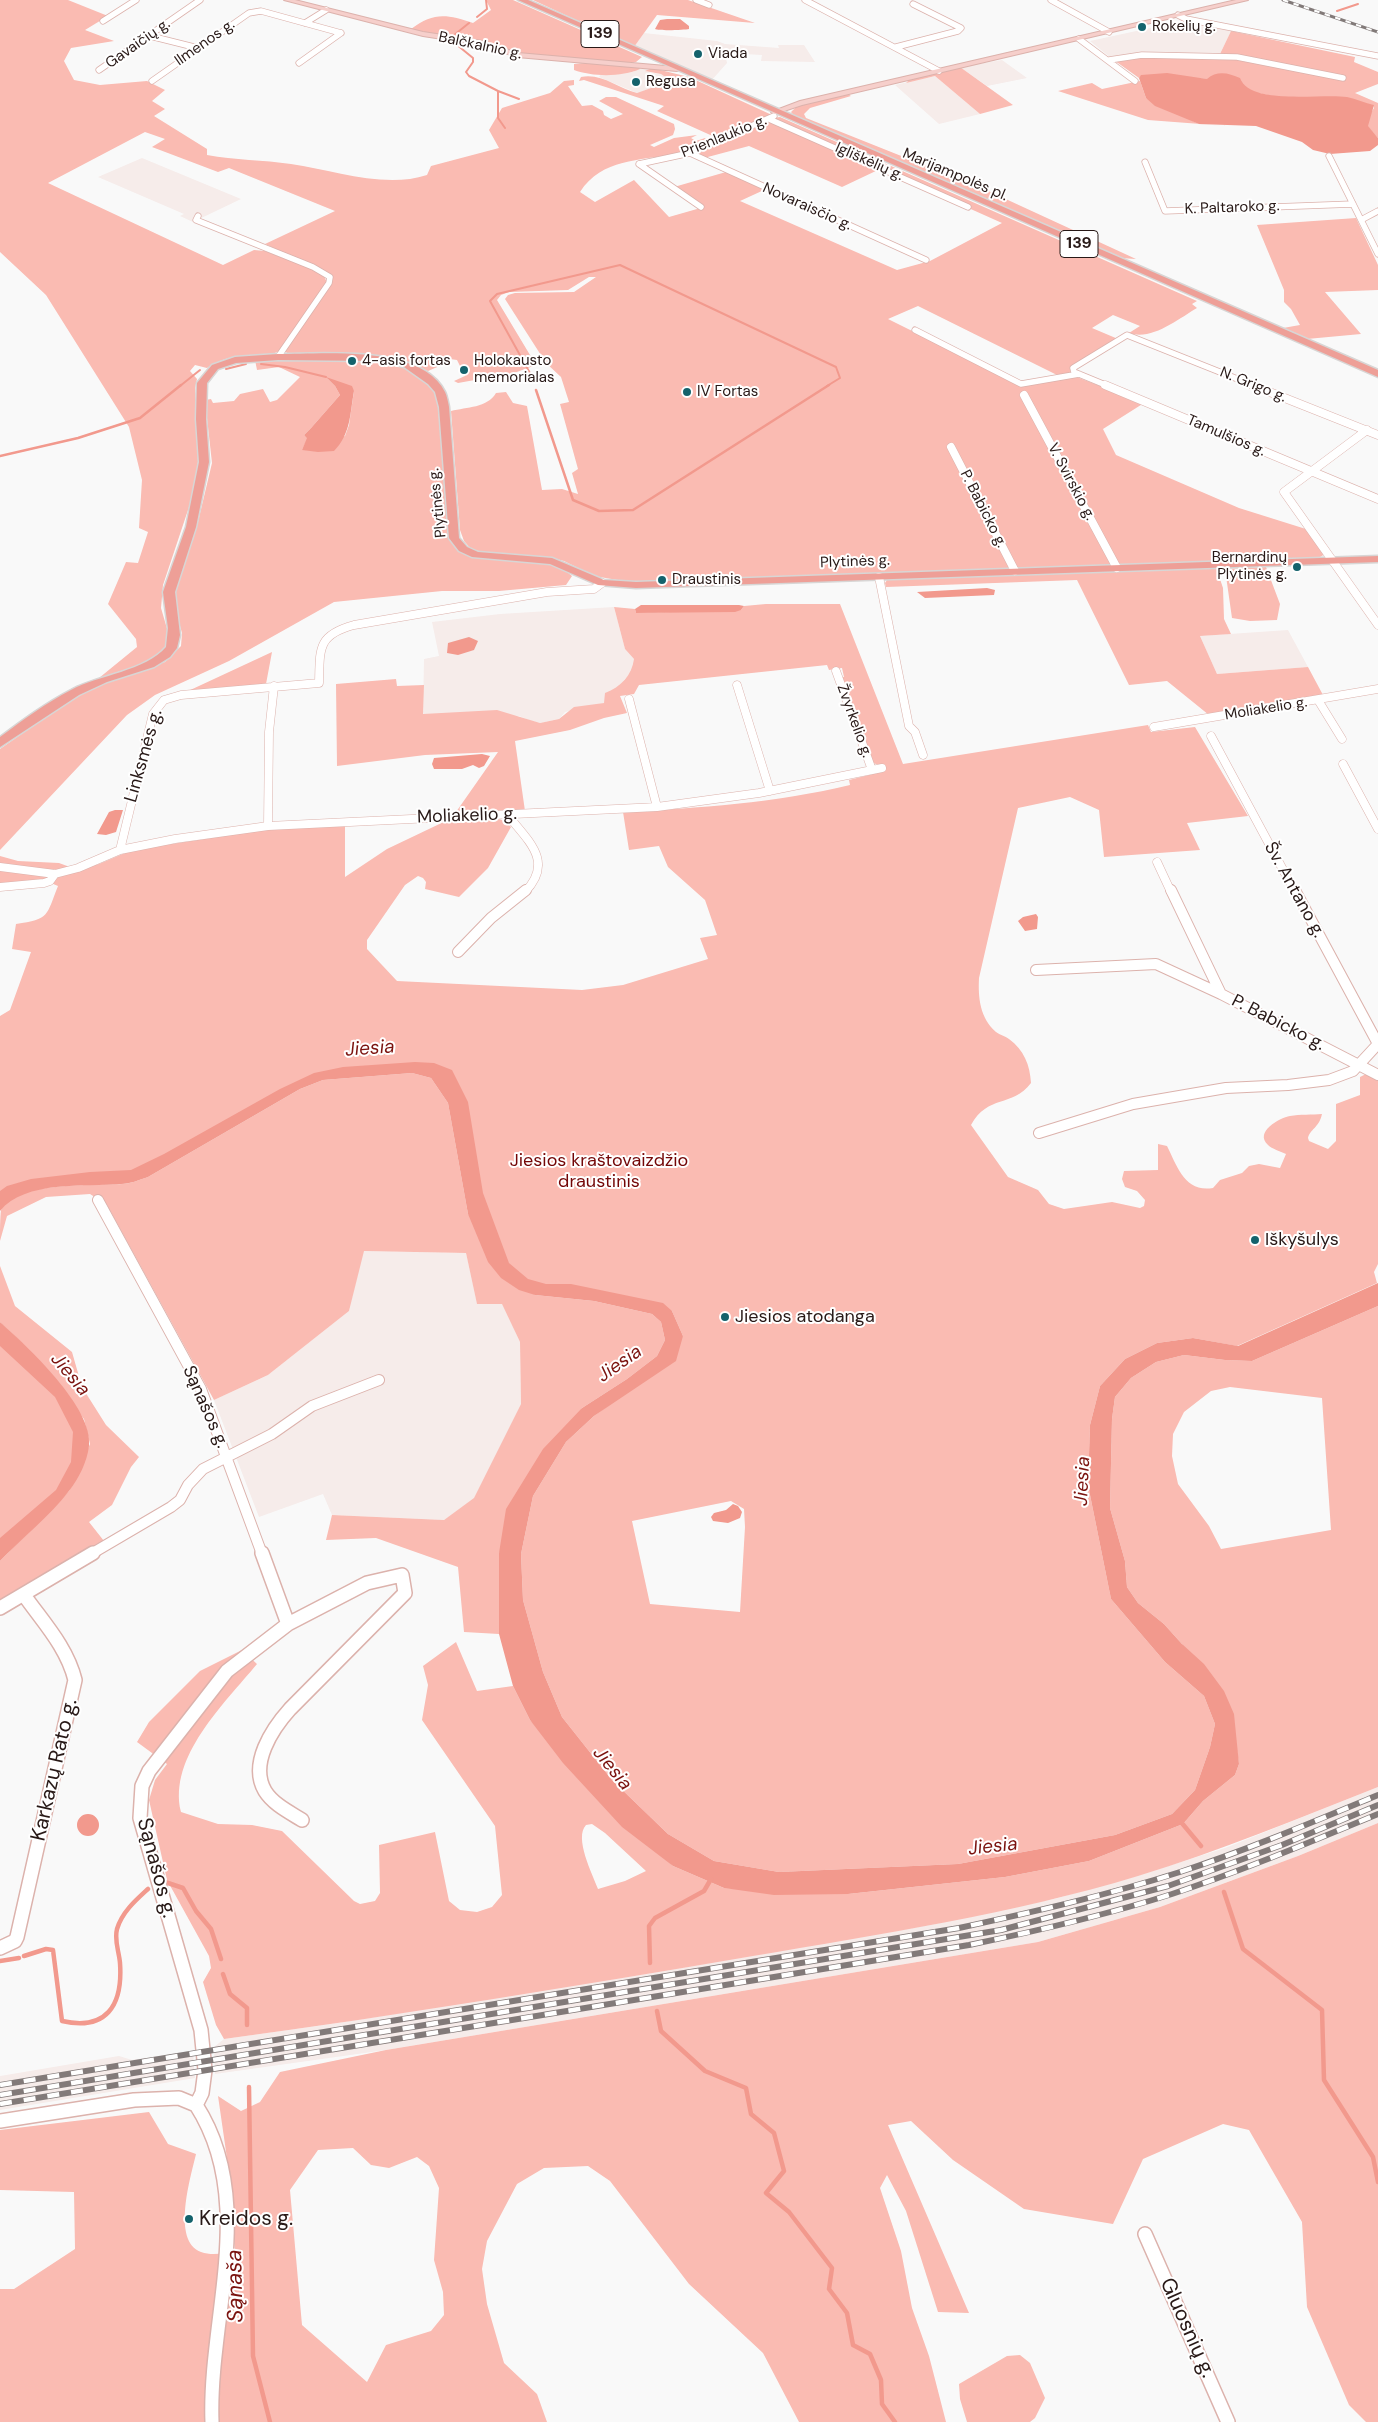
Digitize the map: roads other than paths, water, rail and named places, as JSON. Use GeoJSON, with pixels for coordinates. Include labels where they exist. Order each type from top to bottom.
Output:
{"type":"FeatureCollection","features":[{"type":"Feature","properties":{"kind":"main road","name":"Balčkalnio g."},"geometry":{"type":"LineString","coordinates":[[287,0],[423,34],[482,44],[517,54],[677,69]]}},
{"type":"Feature","properties":{"kind":"main road","name":"Marijampolės pl."},"geometry":{"type":"LineString","coordinates":[[522,0],[775,115],[1378,374]]}},
{"type":"Feature","properties":{"kind":"main road"},"geometry":{"type":"LineString","coordinates":[[775,115],[800,103],[1245,0]]}},
{"type":"Feature","properties":{"kind":"main road","name":"Plytinės g."},"geometry":{"type":"LineString","coordinates":[[0,743],[64,697],[147,665],[168,652],[174,642],[168,603],[169,592],[191,528],[204,462],[201,419],[202,383],[210,371],[227,362],[244,358],[278,356],[380,358],[407,365],[422,374],[436,386],[444,407],[454,538],[459,546],[471,554],[487,557],[559,562],[602,583],[636,585],[1378,560]]}},
{"type":"Feature","properties":{"kind":"street"},"geometry":{"type":"LineString","coordinates":[[103,21],[136,0]]}},
{"type":"Feature","properties":{"kind":"street","name":"Gavaičių g."},"geometry":{"type":"LineString","coordinates":[[99,70],[200,0]]}},
{"type":"Feature","properties":{"kind":"street"},"geometry":{"type":"LineString","coordinates":[[696,0],[708,5]]}},
{"type":"Feature","properties":{"kind":"street"},"geometry":{"type":"LineString","coordinates":[[805,0],[939,71]]}},
{"type":"Feature","properties":{"kind":"street"},"geometry":{"type":"LineString","coordinates":[[1051,0],[1109,32]]}},
{"type":"Feature","properties":{"kind":"street"},"geometry":{"type":"LineString","coordinates":[[896,47],[958,31],[961,28],[913,4]]}},
{"type":"Feature","properties":{"kind":"street"},"geometry":{"type":"LineString","coordinates":[[305,23],[326,10]]}},
{"type":"Feature","properties":{"kind":"street","name":"Ilmenos g."},"geometry":{"type":"LineString","coordinates":[[152,81],[249,13],[261,11],[305,23]]}},
{"type":"Feature","properties":{"kind":"street"},"geometry":{"type":"LineString","coordinates":[[1178,15],[1186,19],[1378,56]]}},
{"type":"Feature","properties":{"kind":"street"},"geometry":{"type":"LineString","coordinates":[[299,64],[341,33],[305,23]]}},
{"type":"Feature","properties":{"kind":"street"},"geometry":{"type":"LineString","coordinates":[[150,36],[198,48]]}},
{"type":"Feature","properties":{"kind":"street"},"geometry":{"type":"LineString","coordinates":[[1079,39],[1135,81]]}},
{"type":"Feature","properties":{"kind":"street"},"geometry":{"type":"LineString","coordinates":[[1108,60],[1142,55],[1237,57],[1343,78]]}},
{"type":"Feature","properties":{"kind":"street","name":"Prienlaukio g."},"geometry":{"type":"LineString","coordinates":[[700,207],[639,164],[690,153],[775,115]]}},
{"type":"Feature","properties":{"kind":"street","name":"Igliškėlių g."},"geometry":{"type":"LineString","coordinates":[[775,115],[968,207]]}},
{"type":"Feature","properties":{"kind":"street","name":"Novaraisčio g."},"geometry":{"type":"LineString","coordinates":[[690,153],[926,260]]}},
{"type":"Feature","properties":{"kind":"street"},"geometry":{"type":"LineString","coordinates":[[1329,156],[1378,254]]}},
{"type":"Feature","properties":{"kind":"street","name":"K. Paltaroko g."},"geometry":{"type":"LineString","coordinates":[[1145,162],[1165,211],[1353,204]]}},
{"type":"Feature","properties":{"kind":"street"},"geometry":{"type":"LineString","coordinates":[[1361,220],[1378,210]]}},
{"type":"Feature","properties":{"kind":"street"},"geometry":{"type":"LineString","coordinates":[[198,216],[196,220],[313,267],[330,277],[329,283],[278,356]]}},
{"type":"Feature","properties":{"kind":"street"},"geometry":{"type":"LineString","coordinates":[[916,330],[1021,384],[1077,373]]}},
{"type":"Feature","properties":{"kind":"street","name":"N. Grigo g."},"geometry":{"type":"LineString","coordinates":[[1077,373],[1074,367],[1127,335],[1378,435]]}},
{"type":"Feature","properties":{"kind":"street","name":"Tamulšios g."},"geometry":{"type":"LineString","coordinates":[[1077,373],[1378,499]]}},
{"type":"Feature","properties":{"kind":"street","name":"V. Svirskio g."},"geometry":{"type":"LineString","coordinates":[[1024,395],[1117,568]]}},
{"type":"Feature","properties":{"kind":"street"},"geometry":{"type":"LineString","coordinates":[[1367,430],[1284,492],[1378,625]]}},
{"type":"Feature","properties":{"kind":"street","name":"P. Babicko g."},"geometry":{"type":"LineString","coordinates":[[951,447],[1015,571]]}},
{"type":"Feature","properties":{"kind":"street"},"geometry":{"type":"LineString","coordinates":[[880,577],[909,726],[915,732],[923,755]]}},
{"type":"Feature","properties":{"kind":"street","name":"Linksmės g."},"geometry":{"type":"LineString","coordinates":[[120,850],[152,714],[157,704],[181,695],[318,683],[322,645],[328,635],[333,631],[354,625],[484,605],[547,592],[594,589],[602,583]]}},
{"type":"Feature","properties":{"kind":"street","name":"Žvyrkelio g."},"geometry":{"type":"LineString","coordinates":[[836,671],[872,770]]}},
{"type":"Feature","properties":{"kind":"street"},"geometry":{"type":"LineString","coordinates":[[737,685],[770,791]]}},
{"type":"Feature","properties":{"kind":"street"},"geometry":{"type":"LineString","coordinates":[[268,826],[269,732],[274,686]]}},
{"type":"Feature","properties":{"kind":"street","name":"Moliakelio g."},"geometry":{"type":"LineString","coordinates":[[1154,727],[1378,689]]}},
{"type":"Feature","properties":{"kind":"street"},"geometry":{"type":"LineString","coordinates":[[629,699],[657,807]]}},
{"type":"Feature","properties":{"kind":"street"},"geometry":{"type":"LineString","coordinates":[[1318,700],[1342,739]]}},
{"type":"Feature","properties":{"kind":"street","name":"Šv. Antano g."},"geometry":{"type":"LineString","coordinates":[[1211,736],[1378,1044]]}},
{"type":"Feature","properties":{"kind":"street"},"geometry":{"type":"LineString","coordinates":[[1343,764],[1378,829]]}},
{"type":"Feature","properties":{"kind":"street","name":"Moliakelio g."},"geometry":{"type":"LineString","coordinates":[[0,867],[55,874],[78,868],[120,850],[175,839],[268,826],[657,807],[770,791],[882,768]]}},
{"type":"Feature","properties":{"kind":"street"},"geometry":{"type":"LineString","coordinates":[[458,952],[497,912],[522,894],[534,880],[539,870],[536,853],[507,814]]}},
{"type":"Feature","properties":{"kind":"street","name":"P. Babicko g."},"geometry":{"type":"LineString","coordinates":[[1157,862],[1221,994],[1378,1075]]}},
{"type":"Feature","properties":{"kind":"street","name":"Moliakelio g."},"geometry":{"type":"LineString","coordinates":[[0,886],[44,883],[50,881],[55,874]]}},
{"type":"Feature","properties":{"kind":"street"},"geometry":{"type":"LineString","coordinates":[[1036,970],[1143,963],[1156,964],[1221,994]]}},
{"type":"Feature","properties":{"kind":"street"},"geometry":{"type":"LineString","coordinates":[[1039,1133],[1133,1104],[1226,1088],[1288,1085],[1329,1080],[1353,1072],[1358,1064],[1378,1044]]}},
{"type":"Feature","properties":{"kind":"street","name":"Sąnašos g."},"geometry":{"type":"LineString","coordinates":[[98,1200],[201,1389],[288,1624]]}},
{"type":"Feature","properties":{"kind":"street"},"geometry":{"type":"LineString","coordinates":[[0,1608],[171,1508],[180,1500],[188,1485],[203,1470],[272,1434],[312,1406],[379,1380]]}},
{"type":"Feature","properties":{"kind":"street","name":"Sąnašos g."},"geometry":{"type":"LineString","coordinates":[[196,2105],[202,2093],[205,2070],[201,2030],[140,1818],[142,1786],[149,1771],[227,1671],[288,1624],[367,1583],[402,1575],[405,1593],[363,1632],[293,1706],[272,1732],[264,1750],[260,1775],[262,1786],[268,1796],[302,1820]]}},
{"type":"Feature","properties":{"kind":"street","name":"Karkazų Rato g."},"geometry":{"type":"LineString","coordinates":[[0,1948],[15,1941],[17,1937],[75,1680],[74,1670],[68,1658],[24,1595]]}},
{"type":"Feature","properties":{"kind":"street"},"geometry":{"type":"LineString","coordinates":[[0,2121],[134,2100],[162,2098],[179,2098],[196,2105],[206,2119],[218,2156],[224,2188],[226,2225],[226,2270],[210,2398],[212,2422]]}},
{"type":"Feature","properties":{"kind":"street","name":"Gluosnių g."},"geometry":{"type":"LineString","coordinates":[[1145,2234],[1228,2422]]}},
{"type":"Feature","properties":{"kind":"waterway"},"geometry":{"type":"LineString","coordinates":[[477,17],[487,9],[486,0]]}},
{"type":"Feature","properties":{"kind":"waterway"},"geometry":{"type":"LineString","coordinates":[[1337,11],[1358,4]]}},
{"type":"Feature","properties":{"kind":"waterway"},"geometry":{"type":"LineString","coordinates":[[453,36],[469,23]]}},
{"type":"Feature","properties":{"kind":"waterway"},"geometry":{"type":"LineString","coordinates":[[451,40],[473,58],[473,62],[466,72],[469,76],[498,91]]}},
{"type":"Feature","properties":{"kind":"waterway"},"geometry":{"type":"LineString","coordinates":[[498,91],[519,99]]}},
{"type":"Feature","properties":{"kind":"waterway"},"geometry":{"type":"LineString","coordinates":[[498,91],[498,118],[505,128]]}},
{"type":"Feature","properties":{"kind":"waterway"},"geometry":{"type":"LineString","coordinates":[[531,375],[490,301],[497,294],[620,265],[836,367],[840,378],[827,386]]}},
{"type":"Feature","properties":{"kind":"waterway"},"geometry":{"type":"LineString","coordinates":[[226,369],[246,364]]}},
{"type":"Feature","properties":{"kind":"waterway"},"geometry":{"type":"LineString","coordinates":[[261,364],[285,367],[326,377]]}},
{"type":"Feature","properties":{"kind":"waterway"},"geometry":{"type":"LineString","coordinates":[[180,386],[200,370]]}},
{"type":"Feature","properties":{"kind":"waterway"},"geometry":{"type":"LineString","coordinates":[[0,456],[78,438],[140,418],[181,385]]}},
{"type":"Feature","properties":{"kind":"waterway"},"geometry":{"type":"LineString","coordinates":[[536,390],[573,500],[599,511],[633,510],[829,385]]}},
{"type":"Feature","properties":{"kind":"waterway"},"geometry":{"type":"LineString","coordinates":[[1181,1822],[1201,1846]]}},
{"type":"Feature","properties":{"kind":"waterway"},"geometry":{"type":"LineString","coordinates":[[650,1963],[649,1926],[655,1918],[704,1891],[711,1879]]}},
{"type":"Feature","properties":{"kind":"waterway","name":"Sąnaša"},"geometry":{"type":"LineString","coordinates":[[165,1882],[183,1888],[196,1911],[211,1929],[221,1959]]}},
{"type":"Feature","properties":{"kind":"waterway","name":"Sąnaša"},"geometry":{"type":"LineString","coordinates":[[24,1956],[46,1949],[53,1950],[62,2021],[90,2022],[100,2018],[109,2012],[115,2003],[118,1992],[120,1963],[116,1933],[119,1923],[134,1902],[148,1889]]}},
{"type":"Feature","properties":{"kind":"waterway"},"geometry":{"type":"LineString","coordinates":[[1224,1892],[1243,1949],[1322,2010],[1324,2080],[1373,2157],[1378,2182]]}},
{"type":"Feature","properties":{"kind":"waterway","name":"Sąnaša"},"geometry":{"type":"LineString","coordinates":[[0,1961],[19,1958]]}},
{"type":"Feature","properties":{"kind":"waterway","name":"Sąnaša"},"geometry":{"type":"LineString","coordinates":[[223,1974],[230,1994],[247,2008],[247,2025]]}},
{"type":"Feature","properties":{"kind":"waterway"},"geometry":{"type":"LineString","coordinates":[[657,2011],[661,2031],[705,2071],[746,2088],[751,2114],[774,2133],[784,2171],[766,2193],[789,2212],[832,2268],[829,2289],[847,2313],[853,2345],[870,2354],[881,2380],[882,2404],[895,2422]]}},
{"type":"Feature","properties":{"kind":"waterway","name":"Sąnaša"},"geometry":{"type":"LineString","coordinates":[[249,2087],[253,2356],[270,2422]]}},
{"type":"Feature","properties":{"kind":"railway"},"geometry":{"type":"LineString","coordinates":[[1283,0],[1378,32]]}},
{"type":"Feature","properties":{"kind":"railway"},"geometry":{"type":"LineString","coordinates":[[0,2085],[959,1928],[1098,1896],[1180,1872],[1255,1845],[1378,1795]]}},
{"type":"Feature","properties":{"kind":"railway"},"geometry":{"type":"LineString","coordinates":[[0,2095],[1001,1930],[1168,1886],[1282,1845],[1378,1805]]}},
{"type":"Feature","properties":{"kind":"railway"},"geometry":{"type":"LineString","coordinates":[[0,2104],[995,1940],[1097,1916],[1172,1894],[1250,1866],[1378,1814]]}},
{"type":"Feature","properties":{"kind":"place","name":"Rokelių g."},"geometry":{"type":"Point","coordinates":[1142,27]}},
{"type":"Feature","properties":{"kind":"place","name":"Viada"},"geometry":{"type":"Point","coordinates":[698,54]}},
{"type":"Feature","properties":{"kind":"place","name":"Regusa"},"geometry":{"type":"Point","coordinates":[636,82]}},
{"type":"Feature","properties":{"kind":"place","name":"4-asis fortas"},"geometry":{"type":"Point","coordinates":[352,361]}},
{"type":"Feature","properties":{"kind":"place","name":"Holokausto memorialas"},"geometry":{"type":"Point","coordinates":[464,370]}},
{"type":"Feature","properties":{"kind":"place","name":"IV Fortas"},"geometry":{"type":"Point","coordinates":[687,392]}},
{"type":"Feature","properties":{"kind":"place","name":"Bernardinų Plytinės g."},"geometry":{"type":"Point","coordinates":[1297,567]}},
{"type":"Feature","properties":{"kind":"place","name":"Draustinis"},"geometry":{"type":"Point","coordinates":[662,580]}},
{"type":"Feature","properties":{"kind":"place","name":"Iškyšulys"},"geometry":{"type":"Point","coordinates":[1255,1240]}},
{"type":"Feature","properties":{"kind":"place","name":"Jiesios atodanga"},"geometry":{"type":"Point","coordinates":[725,1317]}},
{"type":"Feature","properties":{"kind":"place","name":"Kreidos g."},"geometry":{"type":"Point","coordinates":[189,2219]}},
{"type":"Feature","properties":{"kind":"water label","name":"Jiesia"},"geometry":{"type":"Point","coordinates":[370,1049]}},
{"type":"Feature","properties":{"kind":"water label","name":"Jiesia"},"geometry":{"type":"Point","coordinates":[620,1364]}},
{"type":"Feature","properties":{"kind":"water label","name":"Jiesia"},"geometry":{"type":"Point","coordinates":[70,1375]}},
{"type":"Feature","properties":{"kind":"water label","name":"Jiesia"},"geometry":{"type":"Point","coordinates":[1083,1481]}},
{"type":"Feature","properties":{"kind":"water label","name":"Jiesia"},"geometry":{"type":"Point","coordinates":[612,1769]}},
{"type":"Feature","properties":{"kind":"water label","name":"Jiesia"},"geometry":{"type":"Point","coordinates":[993,1847]}},
{"type":"Feature","properties":{"kind":"park label","name":"Jiesios kraštovaizdžio draustinis"},"geometry":{"type":"Point","coordinates":[599,1171]}}]}
